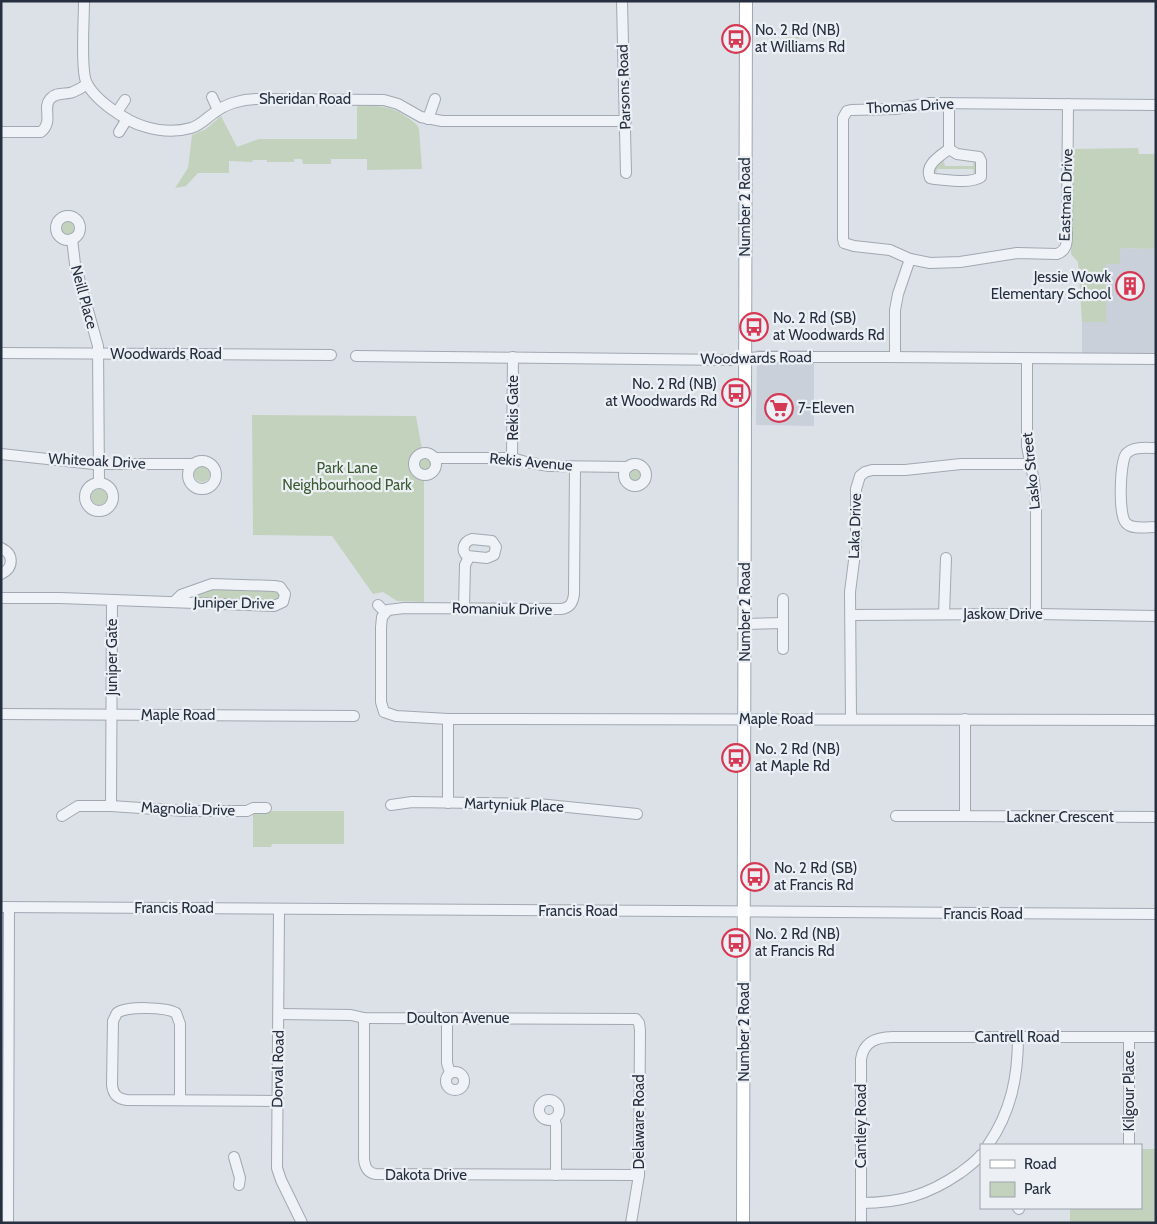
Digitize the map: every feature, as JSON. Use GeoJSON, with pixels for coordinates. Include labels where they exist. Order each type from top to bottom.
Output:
{"type":"FeatureCollection","features":[{"type":"Feature","properties":{"kind":"main road","name":"Number 2 Road"},"geometry":{"type":"LineString","coordinates":[[743,1223],[746,720],[746,1]]}},
{"type":"Feature","properties":{"kind":"street"},"geometry":{"type":"LineString","coordinates":[[1,132],[41,132],[47,124],[50,99],[58,94],[73,92],[87,84],[84,65],[84,1]]}},
{"type":"Feature","properties":{"kind":"street","name":"Parsons Road"},"geometry":{"type":"LineString","coordinates":[[622,1],[626,173]]}},
{"type":"Feature","properties":{"kind":"street","name":"Sheridan Road"},"geometry":{"type":"LineString","coordinates":[[87,84],[100,99],[116,112],[140,125],[150,128],[177,130],[197,125],[218,110],[252,99],[380,99],[394,102],[415,114],[445,121],[626,121]]}},
{"type":"Feature","properties":{"kind":"street"},"geometry":{"type":"LineString","coordinates":[[212,97],[218,110]]}},
{"type":"Feature","properties":{"kind":"street"},"geometry":{"type":"LineString","coordinates":[[428,118],[436,99]]}},
{"type":"Feature","properties":{"kind":"street"},"geometry":{"type":"LineString","coordinates":[[116,112],[125,100]]}},
{"type":"Feature","properties":{"kind":"street","name":"Thomas Drive"},"geometry":{"type":"LineString","coordinates":[[910,259],[890,250],[844,243],[843,118],[848,111],[855,109],[894,109],[930,103],[1156,104]]}},
{"type":"Feature","properties":{"kind":"street"},"geometry":{"type":"LineString","coordinates":[[949,104],[949,149],[930,166],[928,172],[930,178],[935,180],[970,180],[981,177],[979,157],[957,154],[949,149]]}},
{"type":"Feature","properties":{"kind":"street","name":"Eastman Drive"},"geometry":{"type":"LineString","coordinates":[[910,259],[930,263],[960,262],[1017,253],[1057,254],[1062,252],[1066,248],[1068,235],[1068,104]]}},
{"type":"Feature","properties":{"kind":"street"},"geometry":{"type":"LineString","coordinates":[[119,132],[127,118]]}},
{"type":"Feature","properties":{"kind":"street","name":"Neill Place"},"geometry":{"type":"LineString","coordinates":[[72,239],[75,264],[98,346],[99,483]]}},
{"type":"Feature","properties":{"kind":"street"},"geometry":{"type":"LineString","coordinates":[[895,357],[895,310],[898,294],[910,259]]}},
{"type":"Feature","properties":{"kind":"street","name":"Woodwards Road"},"geometry":{"type":"LineString","coordinates":[[1,353],[330,355]]}},
{"type":"Feature","properties":{"kind":"street","name":"Woodwards Road"},"geometry":{"type":"LineString","coordinates":[[356,356],[746,359],[760,357],[1156,359]]}},
{"type":"Feature","properties":{"kind":"street","name":"Rekis Gate"},"geometry":{"type":"LineString","coordinates":[[512,458],[513,358]]}},
{"type":"Feature","properties":{"kind":"street","name":"Lasko Street"},"geometry":{"type":"LineString","coordinates":[[1027,359],[1027,432],[1036,506],[1036,614]]}},
{"type":"Feature","properties":{"kind":"street"},"geometry":{"type":"LineString","coordinates":[[1156,448],[1136,449],[1130,451],[1124,458],[1121,511],[1124,520],[1130,526],[1156,527]]}},
{"type":"Feature","properties":{"kind":"street","name":"Whiteoak Drive"},"geometry":{"type":"LineString","coordinates":[[1,454],[99,464],[193,464]]}},
{"type":"Feature","properties":{"kind":"street","name":"Rekis Avenue"},"geometry":{"type":"LineString","coordinates":[[434,458],[512,458],[540,465],[628,467]]}},
{"type":"Feature","properties":{"kind":"street","name":"Laka Drive"},"geometry":{"type":"LineString","coordinates":[[851,719],[850,592],[856,545],[856,489],[860,476],[865,472],[961,464],[1030,464]]}},
{"type":"Feature","properties":{"kind":"street","name":"Romaniuk Drive"},"geometry":{"type":"LineString","coordinates":[[396,716],[384,712],[381,702],[381,608],[570,609],[574,598],[575,467]]}},
{"type":"Feature","properties":{"kind":"street"},"geometry":{"type":"LineString","coordinates":[[1,548],[8,552],[11,561],[8,570],[1,574]]}},
{"type":"Feature","properties":{"kind":"street"},"geometry":{"type":"LineString","coordinates":[[464,608],[465,565],[469,557]]}},
{"type":"Feature","properties":{"kind":"street"},"geometry":{"type":"LineString","coordinates":[[944,614],[946,558]]}},
{"type":"Feature","properties":{"kind":"street","name":"Juniper Drive"},"geometry":{"type":"LineString","coordinates":[[1,598],[274,606],[282,604],[285,596],[284,591],[277,586],[216,583],[181,595],[174,602]]}},
{"type":"Feature","properties":{"kind":"street"},"geometry":{"type":"LineString","coordinates":[[783,599],[783,648]]}},
{"type":"Feature","properties":{"kind":"street","name":"Juniper Gate"},"geometry":{"type":"LineString","coordinates":[[111,714],[112,601]]}},
{"type":"Feature","properties":{"kind":"street","name":"Jaskow Drive"},"geometry":{"type":"LineString","coordinates":[[850,615],[1036,614],[1156,616]]}},
{"type":"Feature","properties":{"kind":"street"},"geometry":{"type":"LineString","coordinates":[[746,624],[783,623]]}},
{"type":"Feature","properties":{"kind":"street","name":"Maple Road"},"geometry":{"type":"LineString","coordinates":[[1,714],[354,716]]}},
{"type":"Feature","properties":{"kind":"street"},"geometry":{"type":"LineString","coordinates":[[111,714],[111,806]]}},
{"type":"Feature","properties":{"kind":"street","name":"Maple Road"},"geometry":{"type":"LineString","coordinates":[[396,716],[448,719],[1156,720]]}},
{"type":"Feature","properties":{"kind":"street"},"geometry":{"type":"LineString","coordinates":[[448,719],[448,803]]}},
{"type":"Feature","properties":{"kind":"street"},"geometry":{"type":"LineString","coordinates":[[965,719],[965,816]]}},
{"type":"Feature","properties":{"kind":"street","name":"Martyniuk Place"},"geometry":{"type":"LineString","coordinates":[[391,805],[412,802],[538,804],[637,814]]}},
{"type":"Feature","properties":{"kind":"street","name":"Magnolia Drive"},"geometry":{"type":"LineString","coordinates":[[62,816],[78,806],[111,806],[185,811],[247,811],[254,808],[266,808]]}},
{"type":"Feature","properties":{"kind":"street","name":"Lackner Crescent"},"geometry":{"type":"LineString","coordinates":[[896,816],[1156,817]]}},
{"type":"Feature","properties":{"kind":"street"},"geometry":{"type":"LineString","coordinates":[[5,908],[8,1223]]}},
{"type":"Feature","properties":{"kind":"street","name":"Francis Road"},"geometry":{"type":"LineString","coordinates":[[5,908],[1156,914]]}},
{"type":"Feature","properties":{"kind":"street","name":"Dorval Road"},"geometry":{"type":"LineString","coordinates":[[279,909],[277,1168],[302,1223]]}},
{"type":"Feature","properties":{"kind":"street"},"geometry":{"type":"LineString","coordinates":[[180,1100],[179,1011],[130,1009],[115,1011],[112,1021],[113,1098],[127,1100],[277,1101]]}},
{"type":"Feature","properties":{"kind":"street","name":"Doulton Avenue"},"geometry":{"type":"LineString","coordinates":[[279,1014],[351,1015],[364,1018],[626,1018],[637,1021]]}},
{"type":"Feature","properties":{"kind":"street","name":"Dakota Drive"},"geometry":{"type":"LineString","coordinates":[[364,1018],[364,1159],[365,1166],[369,1172],[376,1174],[639,1176]]}},
{"type":"Feature","properties":{"kind":"street"},"geometry":{"type":"LineString","coordinates":[[447,1018],[447,1063],[450,1073]]}},
{"type":"Feature","properties":{"kind":"street","name":"Delaware Road"},"geometry":{"type":"LineString","coordinates":[[631,1223],[639,1176],[640,1030],[637,1021]]}},
{"type":"Feature","properties":{"kind":"street"},"geometry":{"type":"LineString","coordinates":[[989,1144],[1005,1116],[1013,1092],[1017,1071],[1018,1037]]}},
{"type":"Feature","properties":{"kind":"street","name":"Kilgour Place"},"geometry":{"type":"LineString","coordinates":[[1129,1037],[1129,1144]]}},
{"type":"Feature","properties":{"kind":"street","name":"Cantrell Road"},"geometry":{"type":"LineString","coordinates":[[878,1038],[1156,1038]]}},
{"type":"Feature","properties":{"kind":"street","name":"Cantley Road"},"geometry":{"type":"LineString","coordinates":[[861,1223],[861,1059],[865,1047],[878,1038]]}},
{"type":"Feature","properties":{"kind":"street"},"geometry":{"type":"LineString","coordinates":[[554,1119],[556,1125],[556,1175]]}},
{"type":"Feature","properties":{"kind":"street"},"geometry":{"type":"LineString","coordinates":[[234,1157],[240,1178],[239,1185]]}},
{"type":"Feature","properties":{"kind":"street"},"geometry":{"type":"LineString","coordinates":[[861,1203],[898,1201],[926,1193],[979,1162]]}},
{"type":"Feature","properties":{"kind":"shaded area"},"geometry":{"type":"Polygon","coordinates":[[[1120,248],[1156,249],[1156,358],[1082,358],[1082,322],[1106,322],[1106,264],[1120,248]]]}},
{"type":"Feature","properties":{"kind":"shaded area"},"geometry":{"type":"Polygon","coordinates":[[[757,350],[814,350],[814,426],[756,425],[757,350]]]}},
{"type":"Feature","properties":{"kind":"green space"},"geometry":{"type":"Polygon","coordinates":[[[786,37],[799,37],[799,43],[796,43],[796,46],[789,47],[786,37]]]}},
{"type":"Feature","properties":{"kind":"green space"},"geometry":{"type":"Polygon","coordinates":[[[357,106],[389,108],[401,113],[416,124],[419,129],[422,169],[367,170],[367,159],[331,159],[331,164],[303,164],[302,159],[294,159],[294,162],[267,162],[267,160],[253,160],[252,162],[229,161],[229,173],[198,173],[186,186],[175,188],[188,168],[192,135],[206,129],[221,116],[237,147],[259,139],[357,139],[357,106]]]}},
{"type":"Feature","properties":{"kind":"green space"},"geometry":{"type":"Polygon","coordinates":[[[1138,148],[1139,154],[1156,154],[1156,249],[1120,248],[1120,264],[1106,264],[1106,322],[1082,322],[1078,262],[1071,254],[1073,149],[1138,148]]]}},
{"type":"Feature","properties":{"kind":"green space"},"geometry":{"type":"Polygon","coordinates":[[[943,159],[945,166],[973,166],[974,160],[976,160],[978,174],[974,175],[973,169],[937,169],[936,175],[933,175],[932,169],[943,159]]]}},
{"type":"Feature","properties":{"kind":"green space"},"geometry":{"type":"Polygon","coordinates":[[[66,222],[70,222],[74,228],[70,234],[66,234],[62,230],[62,226],[66,222]]]}},
{"type":"Feature","properties":{"kind":"green space","name":"Park Lane Neighbourhood Park"},"geometry":{"type":"Polygon","coordinates":[[[252,415],[416,416],[422,449],[412,456],[409,460],[409,466],[413,475],[424,480],[424,602],[397,601],[383,592],[373,594],[332,536],[253,535],[252,415]]]}},
{"type":"Feature","properties":{"kind":"green space"},"geometry":{"type":"Polygon","coordinates":[[[427,458],[430,459],[430,469],[423,470],[420,469],[419,462],[420,459],[427,458]]]}},
{"type":"Feature","properties":{"kind":"green space"},"geometry":{"type":"Polygon","coordinates":[[[202,466],[208,468],[210,474],[208,480],[202,482],[196,480],[194,474],[196,468],[202,466]]]}},
{"type":"Feature","properties":{"kind":"green space"},"geometry":{"type":"Polygon","coordinates":[[[632,468],[638,468],[642,475],[638,482],[632,482],[628,478],[628,472],[632,468]]]}},
{"type":"Feature","properties":{"kind":"green space"},"geometry":{"type":"Polygon","coordinates":[[[96,489],[102,489],[107,494],[105,503],[96,505],[91,500],[91,494],[96,489]]]}},
{"type":"Feature","properties":{"kind":"green space"},"geometry":{"type":"Polygon","coordinates":[[[214,588],[276,591],[279,594],[279,598],[275,602],[200,599],[198,597],[198,594],[214,588]]]}},
{"type":"Feature","properties":{"kind":"green space"},"geometry":{"type":"Polygon","coordinates":[[[257,811],[344,811],[344,844],[272,844],[271,847],[253,847],[253,813],[257,811]]]}},
{"type":"Feature","properties":{"kind":"green space"},"geometry":{"type":"Polygon","coordinates":[[[1142,1149],[1156,1149],[1156,1223],[1070,1223],[1070,1209],[1142,1209],[1142,1149]]]}},
{"type":"Feature","properties":{"kind":"place","name":"No. 2 Rd (NB) at Williams Rd"},"geometry":{"type":"Point","coordinates":[736,39]}},
{"type":"Feature","properties":{"kind":"place","name":"Jessie Wowk Elementary School"},"geometry":{"type":"Point","coordinates":[1130,286]}},
{"type":"Feature","properties":{"kind":"place","name":"No. 2 Rd (SB) at Woodwards Rd"},"geometry":{"type":"Point","coordinates":[754,327]}},
{"type":"Feature","properties":{"kind":"place","name":"No. 2 Rd (NB) at Woodwards Rd"},"geometry":{"type":"Point","coordinates":[736,393]}},
{"type":"Feature","properties":{"kind":"place","name":"7-Eleven"},"geometry":{"type":"Point","coordinates":[779,408]}},
{"type":"Feature","properties":{"kind":"place","name":"No. 2 Rd (NB) at Maple Rd"},"geometry":{"type":"Point","coordinates":[736,758]}},
{"type":"Feature","properties":{"kind":"place","name":"No. 2 Rd (SB) at Francis Rd"},"geometry":{"type":"Point","coordinates":[755,877]}},
{"type":"Feature","properties":{"kind":"place","name":"No. 2 Rd (NB) at Francis Rd"},"geometry":{"type":"Point","coordinates":[736,943]}}]}
